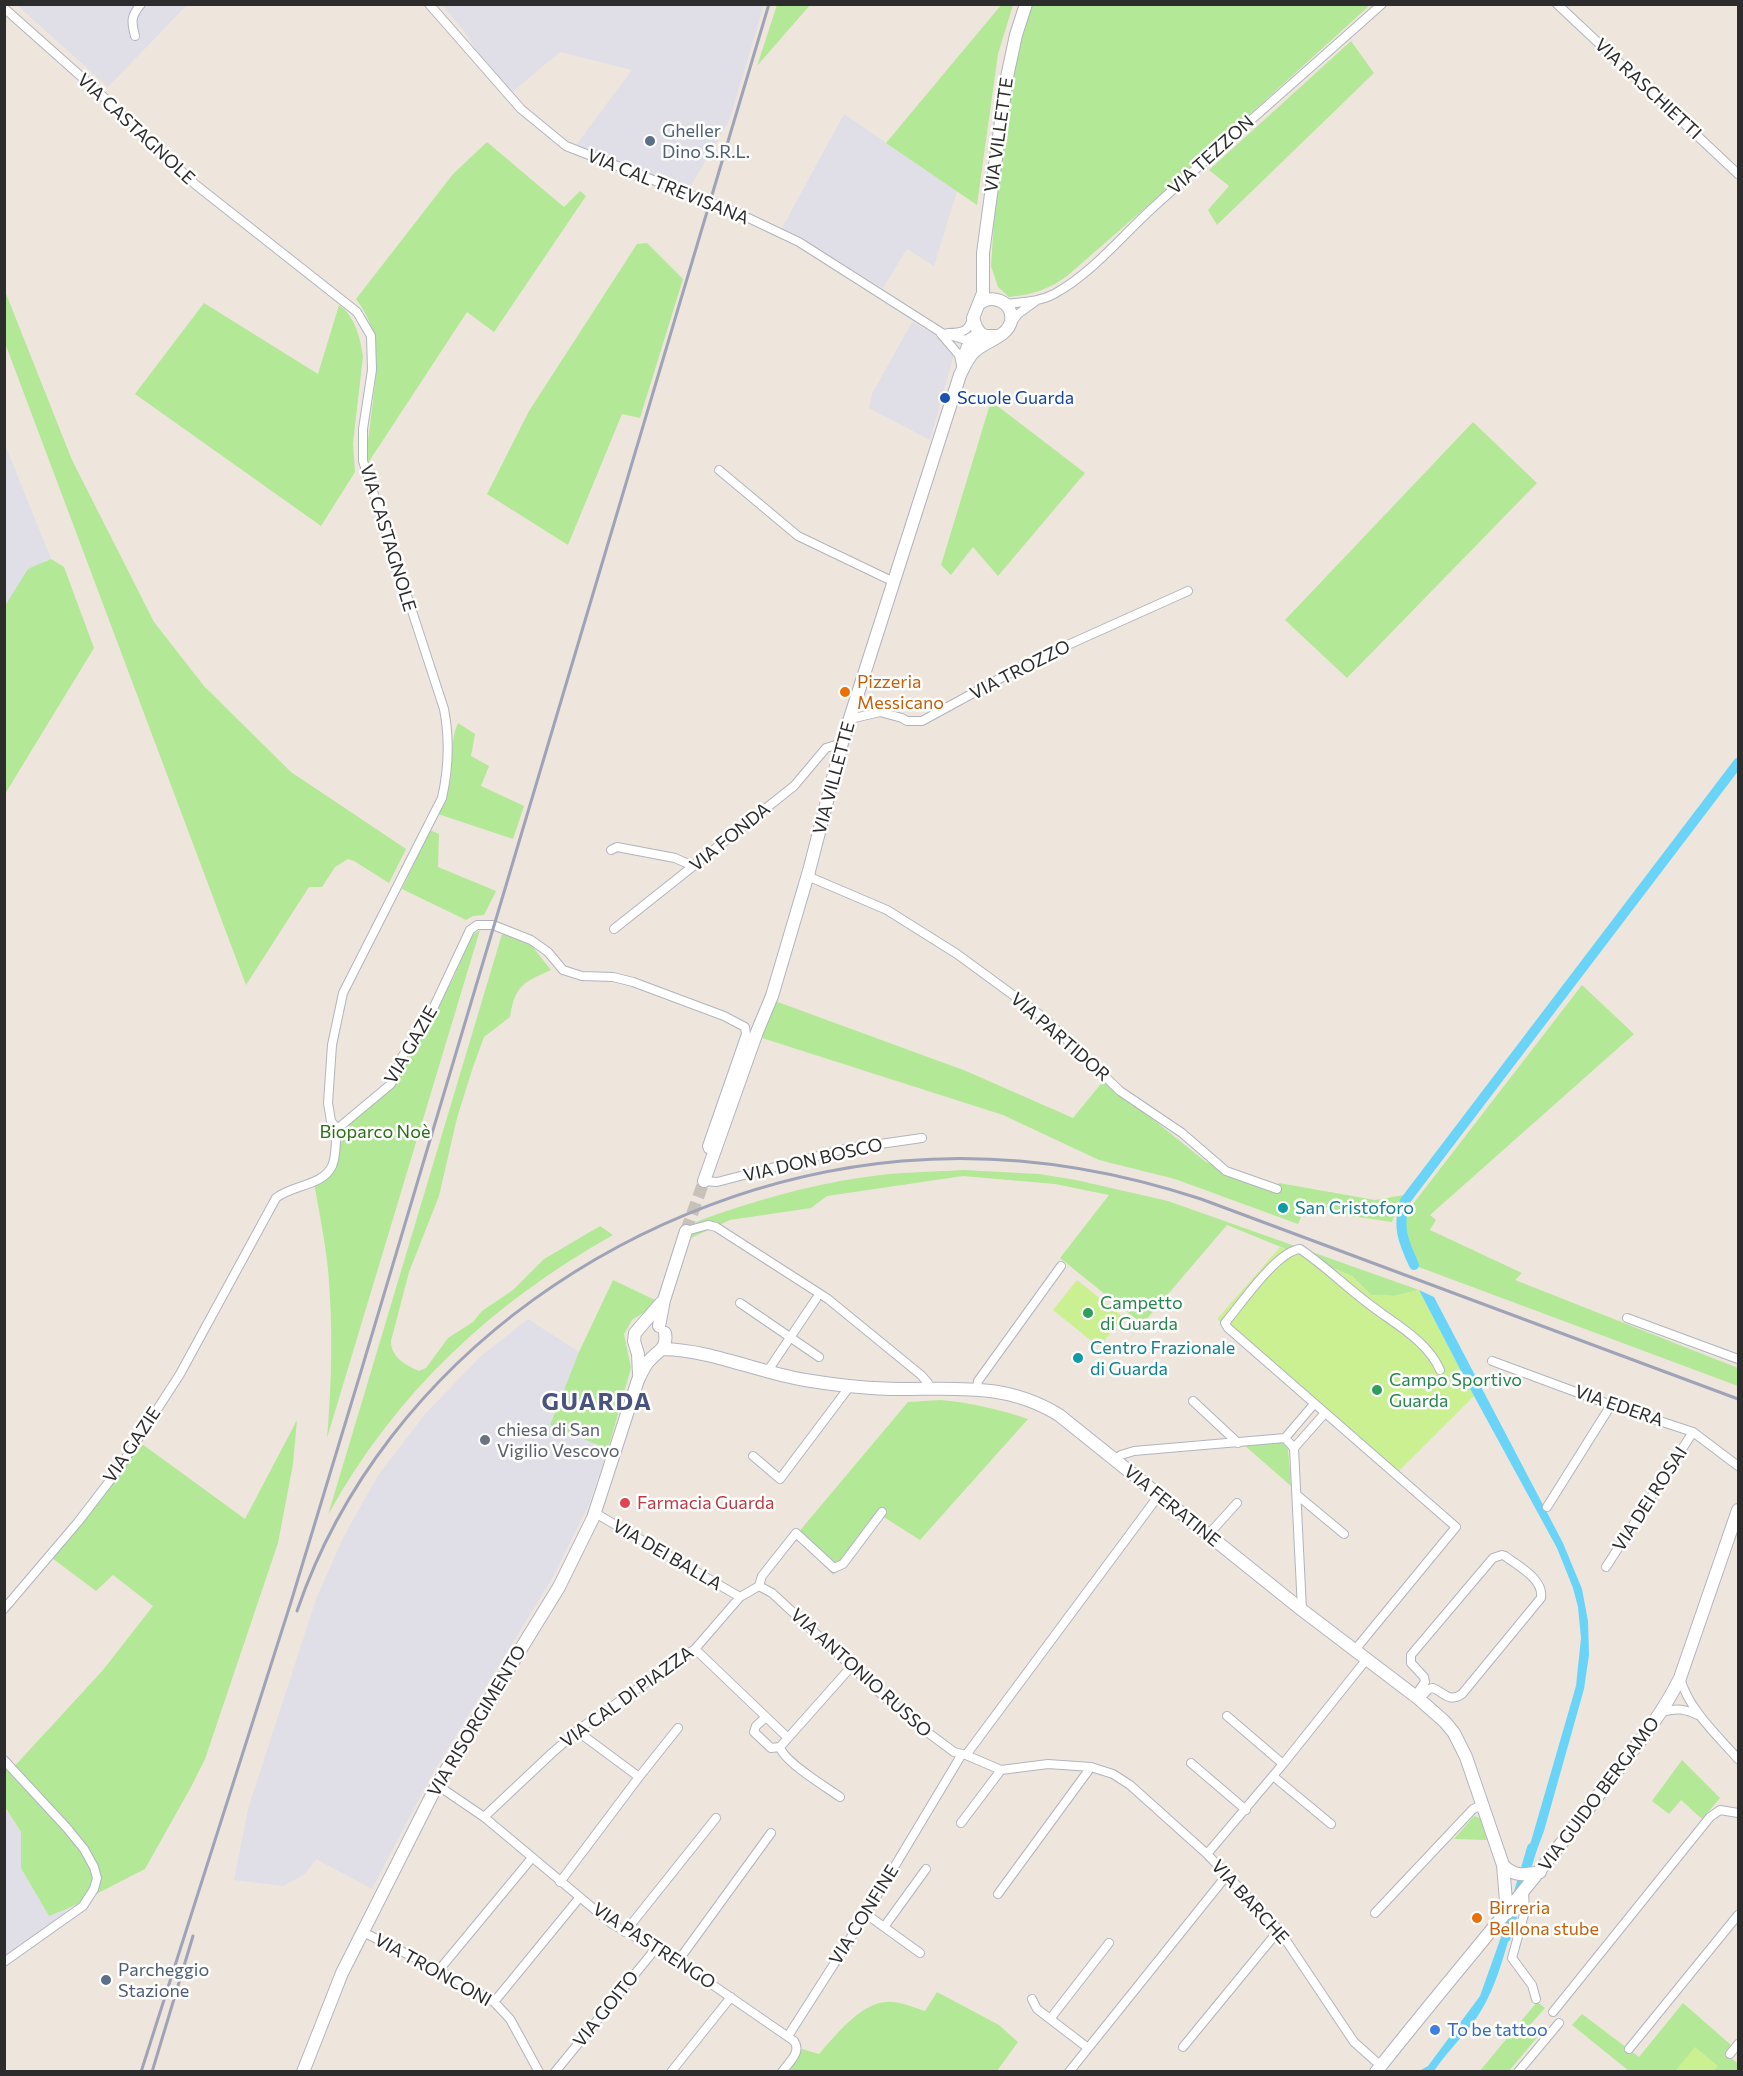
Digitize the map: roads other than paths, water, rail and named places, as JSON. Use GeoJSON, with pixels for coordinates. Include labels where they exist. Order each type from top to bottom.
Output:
{"type":"FeatureCollection","features":[{"type":"Feature","properties":{"kind":"street"},"geometry":{"type":"LineString","coordinates":[[135,36],[131,22],[141,4]]}},
{"type":"Feature","properties":{"kind":"street","name":"VIA CAL TREVISANA"},"geometry":{"type":"LineString","coordinates":[[429,4],[521,109],[566,146],[740,214],[799,242],[940,332],[966,340],[979,332]]}},
{"type":"Feature","properties":{"kind":"street","name":"VIA VILLETTE"},"geometry":{"type":"LineString","coordinates":[[704,1181],[771,996],[809,871],[842,743],[960,374],[964,355],[969,344],[979,332],[974,323],[976,309],[983,293],[984,243],[1007,77],[1016,35],[1026,4]]}},
{"type":"Feature","properties":{"kind":"street","name":"VIA TEZZON"},"geometry":{"type":"LineString","coordinates":[[1010,325],[1018,314],[1038,300],[1055,293],[1092,267],[1155,206],[1382,4]]}},
{"type":"Feature","properties":{"kind":"street","name":"VIA RASCHIETTI"},"geometry":{"type":"LineString","coordinates":[[1557,4],[1738,174]]}},
{"type":"Feature","properties":{"kind":"street","name":"VIA CASTAGNOLE"},"geometry":{"type":"LineString","coordinates":[[4,8],[196,185],[357,312],[371,336],[372,370],[363,429],[363,461],[444,709],[448,729],[447,777],[442,798],[343,993],[332,1045],[328,1103],[331,1121],[337,1129]]}},
{"type":"Feature","properties":{"kind":"street","name":"VIA VILLETTE"},"geometry":{"type":"LineString","coordinates":[[960,374],[975,351],[1007,330],[1010,325],[1011,314],[984,268]]}},
{"type":"Feature","properties":{"kind":"street"},"geometry":{"type":"LineString","coordinates":[[940,332],[966,331],[970,327],[976,309],[988,299],[1002,302]]}},
{"type":"Feature","properties":{"kind":"street","name":"VIA TEZZON"},"geometry":{"type":"LineString","coordinates":[[1002,302],[1038,300]]}},
{"type":"Feature","properties":{"kind":"street","name":"VIA CAL TREVISANA"},"geometry":{"type":"LineString","coordinates":[[940,332],[959,355],[960,374]]}},
{"type":"Feature","properties":{"kind":"street"},"geometry":{"type":"LineString","coordinates":[[979,332],[985,336],[996,336]]}},
{"type":"Feature","properties":{"kind":"street"},"geometry":{"type":"LineString","coordinates":[[719,470],[798,536],[894,582]]}},
{"type":"Feature","properties":{"kind":"street","name":"VIA TROZZO"},"geometry":{"type":"LineString","coordinates":[[850,719],[880,712],[907,721],[922,721],[1032,661],[1188,591]]}},
{"type":"Feature","properties":{"kind":"street","name":"VIA FONDA"},"geometry":{"type":"LineString","coordinates":[[614,929],[794,786],[826,748],[842,743]]}},
{"type":"Feature","properties":{"kind":"street"},"geometry":{"type":"LineString","coordinates":[[611,850],[617,847],[629,849],[675,858],[693,866]]}},
{"type":"Feature","properties":{"kind":"street","name":"VIA PARTIDOR"},"geometry":{"type":"LineString","coordinates":[[809,871],[812,878],[887,910],[957,954],[1043,1017],[1120,1091],[1182,1133],[1226,1172],[1277,1189]]}},
{"type":"Feature","properties":{"kind":"street","name":"VIA GAZIE"},"geometry":{"type":"LineString","coordinates":[[4,1609],[78,1522],[118,1470],[180,1374],[276,1198],[283,1192],[326,1175],[332,1167],[337,1129],[391,1084],[402,1057],[431,1013],[470,930],[477,925],[493,925],[531,940],[548,952],[563,970],[582,976],[613,977],[633,982],[724,1016],[745,1027],[746,1034],[707,1146],[708,1149],[715,1150]]}},
{"type":"Feature","properties":{"kind":"street","name":"VIA DON BOSCO"},"geometry":{"type":"LineString","coordinates":[[704,1181],[717,1182],[845,1149],[922,1138]]}},
{"type":"Feature","properties":{"kind":"street"},"geometry":{"type":"LineString","coordinates":[[686,1231],[708,1225],[716,1227],[810,1287],[848,1314],[913,1368],[926,1380],[930,1388]]}},
{"type":"Feature","properties":{"kind":"street","name":"VIA RISORGIMENTO"},"geometry":{"type":"LineString","coordinates":[[306,2068],[342,1973],[437,1785],[559,1587],[595,1513],[638,1380],[646,1365],[659,1352],[666,1340],[662,1330],[664,1300],[686,1231]]}},
{"type":"Feature","properties":{"kind":"street"},"geometry":{"type":"LineString","coordinates":[[1354,1651],[1456,1527],[1314,1404],[1225,1323],[1276,1261],[1294,1249],[1300,1248],[1367,1303],[1411,1335],[1436,1360],[1440,1370]]}},
{"type":"Feature","properties":{"kind":"street"},"geometry":{"type":"LineString","coordinates":[[977,1388],[978,1381],[1061,1266]]}},
{"type":"Feature","properties":{"kind":"street"},"geometry":{"type":"LineString","coordinates":[[767,1372],[816,1299]]}},
{"type":"Feature","properties":{"kind":"street","name":"VIA RISORGIMENTO"},"geometry":{"type":"LineString","coordinates":[[638,1380],[639,1361],[635,1334],[664,1300]]}},
{"type":"Feature","properties":{"kind":"street"},"geometry":{"type":"LineString","coordinates":[[740,1303],[819,1357]]}},
{"type":"Feature","properties":{"kind":"street"},"geometry":{"type":"LineString","coordinates":[[1627,1318],[1738,1359]]}},
{"type":"Feature","properties":{"kind":"street"},"geometry":{"type":"LineString","coordinates":[[642,1325],[651,1323],[662,1330]]}},
{"type":"Feature","properties":{"kind":"street","name":"VIA FERATINE"},"geometry":{"type":"LineString","coordinates":[[662,1330],[691,1351]]}},
{"type":"Feature","properties":{"kind":"street"},"geometry":{"type":"LineString","coordinates":[[636,1346],[645,1354],[659,1352]]}},
{"type":"Feature","properties":{"kind":"street","name":"VIA FERATINE"},"geometry":{"type":"LineString","coordinates":[[659,1352],[691,1351],[784,1377],[850,1386],[899,1389],[977,1388],[1007,1393],[1048,1408],[1070,1422],[1302,1611],[1445,1722],[1454,1733],[1466,1757],[1506,1873],[1507,1913]]}},
{"type":"Feature","properties":{"kind":"street","name":"VIA EDERA"},"geometry":{"type":"LineString","coordinates":[[1492,1361],[1611,1405],[1693,1432],[1738,1466]]}},
{"type":"Feature","properties":{"kind":"street"},"geometry":{"type":"LineString","coordinates":[[753,1456],[780,1479],[850,1386]]}},
{"type":"Feature","properties":{"kind":"street"},"geometry":{"type":"LineString","coordinates":[[1193,1401],[1238,1443]]}},
{"type":"Feature","properties":{"kind":"street"},"geometry":{"type":"LineString","coordinates":[[1115,1459],[1124,1453],[1134,1451],[1285,1438],[1314,1404]]}},
{"type":"Feature","properties":{"kind":"street"},"geometry":{"type":"LineString","coordinates":[[1547,1507],[1611,1405]]}},
{"type":"Feature","properties":{"kind":"street"},"geometry":{"type":"LineString","coordinates":[[1294,1448],[1325,1413]]}},
{"type":"Feature","properties":{"kind":"street","name":"VIA DEI ROSAI"},"geometry":{"type":"LineString","coordinates":[[1606,1567],[1693,1432]]}},
{"type":"Feature","properties":{"kind":"street"},"geometry":{"type":"LineString","coordinates":[[1285,1438],[1294,1448],[1302,1611]]}},
{"type":"Feature","properties":{"kind":"street","name":"VIA CONFINE"},"geometry":{"type":"LineString","coordinates":[[788,2036],[964,1754],[1159,1495]]}},
{"type":"Feature","properties":{"kind":"street"},"geometry":{"type":"LineString","coordinates":[[1297,1495],[1344,1534]]}},
{"type":"Feature","properties":{"kind":"street"},"geometry":{"type":"LineString","coordinates":[[1208,1535],[1237,1503]]}},
{"type":"Feature","properties":{"kind":"street","name":"VIA GUIDO BERGAMO"},"geometry":{"type":"LineString","coordinates":[[1379,2069],[1540,1872],[1637,1748],[1660,1713],[1680,1678],[1738,1510]]}},
{"type":"Feature","properties":{"kind":"street","name":"VIA CAL DI PIAZZA"},"geometry":{"type":"LineString","coordinates":[[484,1817],[578,1731],[694,1649],[740,1597],[759,1586],[762,1576],[796,1533],[834,1568],[843,1564],[882,1512]]}},
{"type":"Feature","properties":{"kind":"street","name":"VIA DEI BALLA"},"geometry":{"type":"LineString","coordinates":[[595,1513],[740,1597]]}},
{"type":"Feature","properties":{"kind":"street"},"geometry":{"type":"LineString","coordinates":[[1505,1556],[1541,1587],[1541,1598],[1462,1694],[1452,1699],[1447,1698],[1433,1688],[1417,1698],[1425,1682],[1424,1677],[1411,1663],[1411,1655],[1493,1558],[1505,1556]]}},
{"type":"Feature","properties":{"kind":"street","name":"VIA ANTONIO RUSSO"},"geometry":{"type":"LineString","coordinates":[[759,1586],[772,1593],[850,1666],[933,1737],[949,1749],[964,1754]]}},
{"type":"Feature","properties":{"kind":"street"},"geometry":{"type":"LineString","coordinates":[[694,1649],[787,1737]]}},
{"type":"Feature","properties":{"kind":"street"},"geometry":{"type":"LineString","coordinates":[[1207,1854],[1246,1810],[1366,1660]]}},
{"type":"Feature","properties":{"kind":"street"},"geometry":{"type":"LineString","coordinates":[[765,1717],[756,1726],[754,1732],[771,1748],[780,1747],[850,1666]]}},
{"type":"Feature","properties":{"kind":"street"},"geometry":{"type":"LineString","coordinates":[[1680,1678],[1683,1689],[1701,1716],[1738,1759]]}},
{"type":"Feature","properties":{"kind":"street"},"geometry":{"type":"LineString","coordinates":[[1660,1713],[1674,1708],[1684,1709],[1701,1716]]}},
{"type":"Feature","properties":{"kind":"street"},"geometry":{"type":"LineString","coordinates":[[1227,1716],[1283,1764]]}},
{"type":"Feature","properties":{"kind":"street"},"geometry":{"type":"LineString","coordinates":[[560,1882],[678,1728]]}},
{"type":"Feature","properties":{"kind":"street"},"geometry":{"type":"LineString","coordinates":[[578,1731],[639,1777]]}},
{"type":"Feature","properties":{"kind":"street"},"geometry":{"type":"LineString","coordinates":[[780,1747],[790,1761],[840,1797]]}},
{"type":"Feature","properties":{"kind":"street"},"geometry":{"type":"LineString","coordinates":[[961,1823],[1001,1770],[964,1754]]}},
{"type":"Feature","properties":{"kind":"street"},"geometry":{"type":"LineString","coordinates":[[4,1760],[84,1849],[97,1878],[94,1889],[83,1906],[4,1962]]}},
{"type":"Feature","properties":{"kind":"street"},"geometry":{"type":"LineString","coordinates":[[1191,1763],[1246,1810]]}},
{"type":"Feature","properties":{"kind":"street","name":"VIA BARCHE"},"geometry":{"type":"LineString","coordinates":[[1001,1770],[1048,1764],[1091,1767],[1113,1774],[1130,1785],[1207,1854],[1279,1930],[1354,2042],[1379,2069]]}},
{"type":"Feature","properties":{"kind":"street"},"geometry":{"type":"LineString","coordinates":[[998,1894],[1091,1767]]}},
{"type":"Feature","properties":{"kind":"street"},"geometry":{"type":"LineString","coordinates":[[1273,1776],[1330,1824]]}},
{"type":"Feature","properties":{"kind":"street","name":"VIA PASTRENGO"},"geometry":{"type":"LineString","coordinates":[[437,1785],[484,1817],[560,1882],[625,1932],[657,1947],[788,2036]]}},
{"type":"Feature","properties":{"kind":"street"},"geometry":{"type":"LineString","coordinates":[[1375,1913],[1473,1809],[1482,1805]]}},
{"type":"Feature","properties":{"kind":"street"},"geometry":{"type":"LineString","coordinates":[[1554,2012],[1710,1817],[1720,1810],[1738,1813]]}},
{"type":"Feature","properties":{"kind":"street"},"geometry":{"type":"LineString","coordinates":[[625,1932],[716,1818]]}},
{"type":"Feature","properties":{"kind":"street"},"geometry":{"type":"LineString","coordinates":[[678,1961],[771,1833]]}},
{"type":"Feature","properties":{"kind":"street"},"geometry":{"type":"LineString","coordinates":[[439,1970],[531,1858]]}},
{"type":"Feature","properties":{"kind":"street"},"geometry":{"type":"LineString","coordinates":[[884,1927],[926,1869]]}},
{"type":"Feature","properties":{"kind":"street"},"geometry":{"type":"LineString","coordinates":[[1536,1999],[1532,1985],[1512,1958],[1525,1911],[1524,1892],[1514,1893],[1506,1873],[1521,1875],[1540,1872]]}},
{"type":"Feature","properties":{"kind":"street"},"geometry":{"type":"LineString","coordinates":[[1069,2072],[1227,1875]]}},
{"type":"Feature","properties":{"kind":"street"},"geometry":{"type":"LineString","coordinates":[[494,2002],[580,1897]]}},
{"type":"Feature","properties":{"kind":"street"},"geometry":{"type":"LineString","coordinates":[[866,1914],[920,1953]]}},
{"type":"Feature","properties":{"kind":"street"},"geometry":{"type":"LineString","coordinates":[[1629,2049],[1738,1915]]}},
{"type":"Feature","properties":{"kind":"street"},"geometry":{"type":"LineString","coordinates":[[1183,2047],[1279,1930]]}},
{"type":"Feature","properties":{"kind":"street","name":"VIA TRONCONI"},"geometry":{"type":"LineString","coordinates":[[363,1932],[439,1970],[494,2002],[510,2019],[539,2072]]}},
{"type":"Feature","properties":{"kind":"street"},"geometry":{"type":"LineString","coordinates":[[1050,2019],[1109,1943]]}},
{"type":"Feature","properties":{"kind":"street","name":"VIA GOITO"},"geometry":{"type":"LineString","coordinates":[[555,2072],[657,1947]]}},
{"type":"Feature","properties":{"kind":"street"},"geometry":{"type":"LineString","coordinates":[[671,2072],[731,1996]]}},
{"type":"Feature","properties":{"kind":"street"},"geometry":{"type":"LineString","coordinates":[[1032,2000],[1037,2009],[1088,2048]]}},
{"type":"Feature","properties":{"kind":"street"},"geometry":{"type":"LineString","coordinates":[[1518,2072],[1559,2023]]}},
{"type":"Feature","properties":{"kind":"street"},"geometry":{"type":"LineString","coordinates":[[782,2072],[797,2052],[798,2046],[788,2036]]}},
{"type":"Feature","properties":{"kind":"street"},"geometry":{"type":"LineString","coordinates":[[1730,2054],[1738,2044]]}},
{"type":"Feature","properties":{"kind":"water"},"geometry":{"type":"Polygon","coordinates":[[[1419,1290],[1434,1297],[1563,1543],[1582,1589],[1588,1621],[1589,1655],[1584,1689],[1544,1831],[1532,1863],[1525,1862],[1576,1686],[1581,1638],[1578,1607],[1557,1548],[1419,1290]]]}},
{"type":"Feature","properties":{"kind":"water"},"geometry":{"type":"Polygon","coordinates":[[[1506,1923],[1513,1925],[1498,1974],[1482,2009],[1434,2071],[1419,2071],[1428,2066],[1480,1996],[1506,1923]]]}},
{"type":"Feature","properties":{"kind":"waterway"},"geometry":{"type":"LineString","coordinates":[[1414,1265],[1402,1234],[1401,1219],[1405,1201],[1738,763]]}},
{"type":"Feature","properties":{"kind":"waterway"},"geometry":{"type":"LineString","coordinates":[[1506,1937],[1532,1848]]}},
{"type":"Feature","properties":{"kind":"tunnel"},"geometry":{"type":"LineString","coordinates":[[686,1231],[704,1181]]}},
{"type":"Feature","properties":{"kind":"railway"},"geometry":{"type":"LineString","coordinates":[[141,2072],[291,1602],[769,4]]}},
{"type":"Feature","properties":{"kind":"railway"},"geometry":{"type":"LineString","coordinates":[[297,1611],[337,1520],[391,1437],[458,1363],[534,1299],[618,1247],[709,1205],[804,1177],[902,1161],[940,1159],[1016,1161],[1091,1171],[1164,1188],[1201,1199],[1738,1399]]}},
{"type":"Feature","properties":{"kind":"railway"},"geometry":{"type":"LineString","coordinates":[[152,2072],[193,1936]]}},
{"type":"Feature","properties":{"kind":"place","name":"Gheller Dino S.R.L."},"geometry":{"type":"Point","coordinates":[650,141]}},
{"type":"Feature","properties":{"kind":"place","name":"Scuole Guarda"},"geometry":{"type":"Point","coordinates":[945,398]}},
{"type":"Feature","properties":{"kind":"place","name":"Pizzeria Messicano"},"geometry":{"type":"Point","coordinates":[845,692]}},
{"type":"Feature","properties":{"kind":"place","name":"San Cristoforo"},"geometry":{"type":"Point","coordinates":[1283,1208]}},
{"type":"Feature","properties":{"kind":"place","name":"Campetto di Guarda"},"geometry":{"type":"Point","coordinates":[1088,1313]}},
{"type":"Feature","properties":{"kind":"place","name":"Centro Frazionale di Guarda"},"geometry":{"type":"Point","coordinates":[1078,1358]}},
{"type":"Feature","properties":{"kind":"place","name":"Campo Sportivo Guarda"},"geometry":{"type":"Point","coordinates":[1377,1390]}},
{"type":"Feature","properties":{"kind":"place","name":"chiesa di San Vigilio Vescovo"},"geometry":{"type":"Point","coordinates":[485,1440]}},
{"type":"Feature","properties":{"kind":"place","name":"Farmacia Guarda"},"geometry":{"type":"Point","coordinates":[625,1503]}},
{"type":"Feature","properties":{"kind":"place","name":"Birreria Bellona stube"},"geometry":{"type":"Point","coordinates":[1477,1918]}},
{"type":"Feature","properties":{"kind":"place","name":"Parcheggio Stazione"},"geometry":{"type":"Point","coordinates":[106,1980]}},
{"type":"Feature","properties":{"kind":"place","name":"To be tattoo"},"geometry":{"type":"Point","coordinates":[1435,2030]}},
{"type":"Feature","properties":{"kind":"district","name":"GUARDA"},"geometry":{"type":"Point","coordinates":[597,1402]}},
{"type":"Feature","properties":{"kind":"park label","name":"Bioparco Noè"},"geometry":{"type":"Point","coordinates":[375,1132]}}]}
